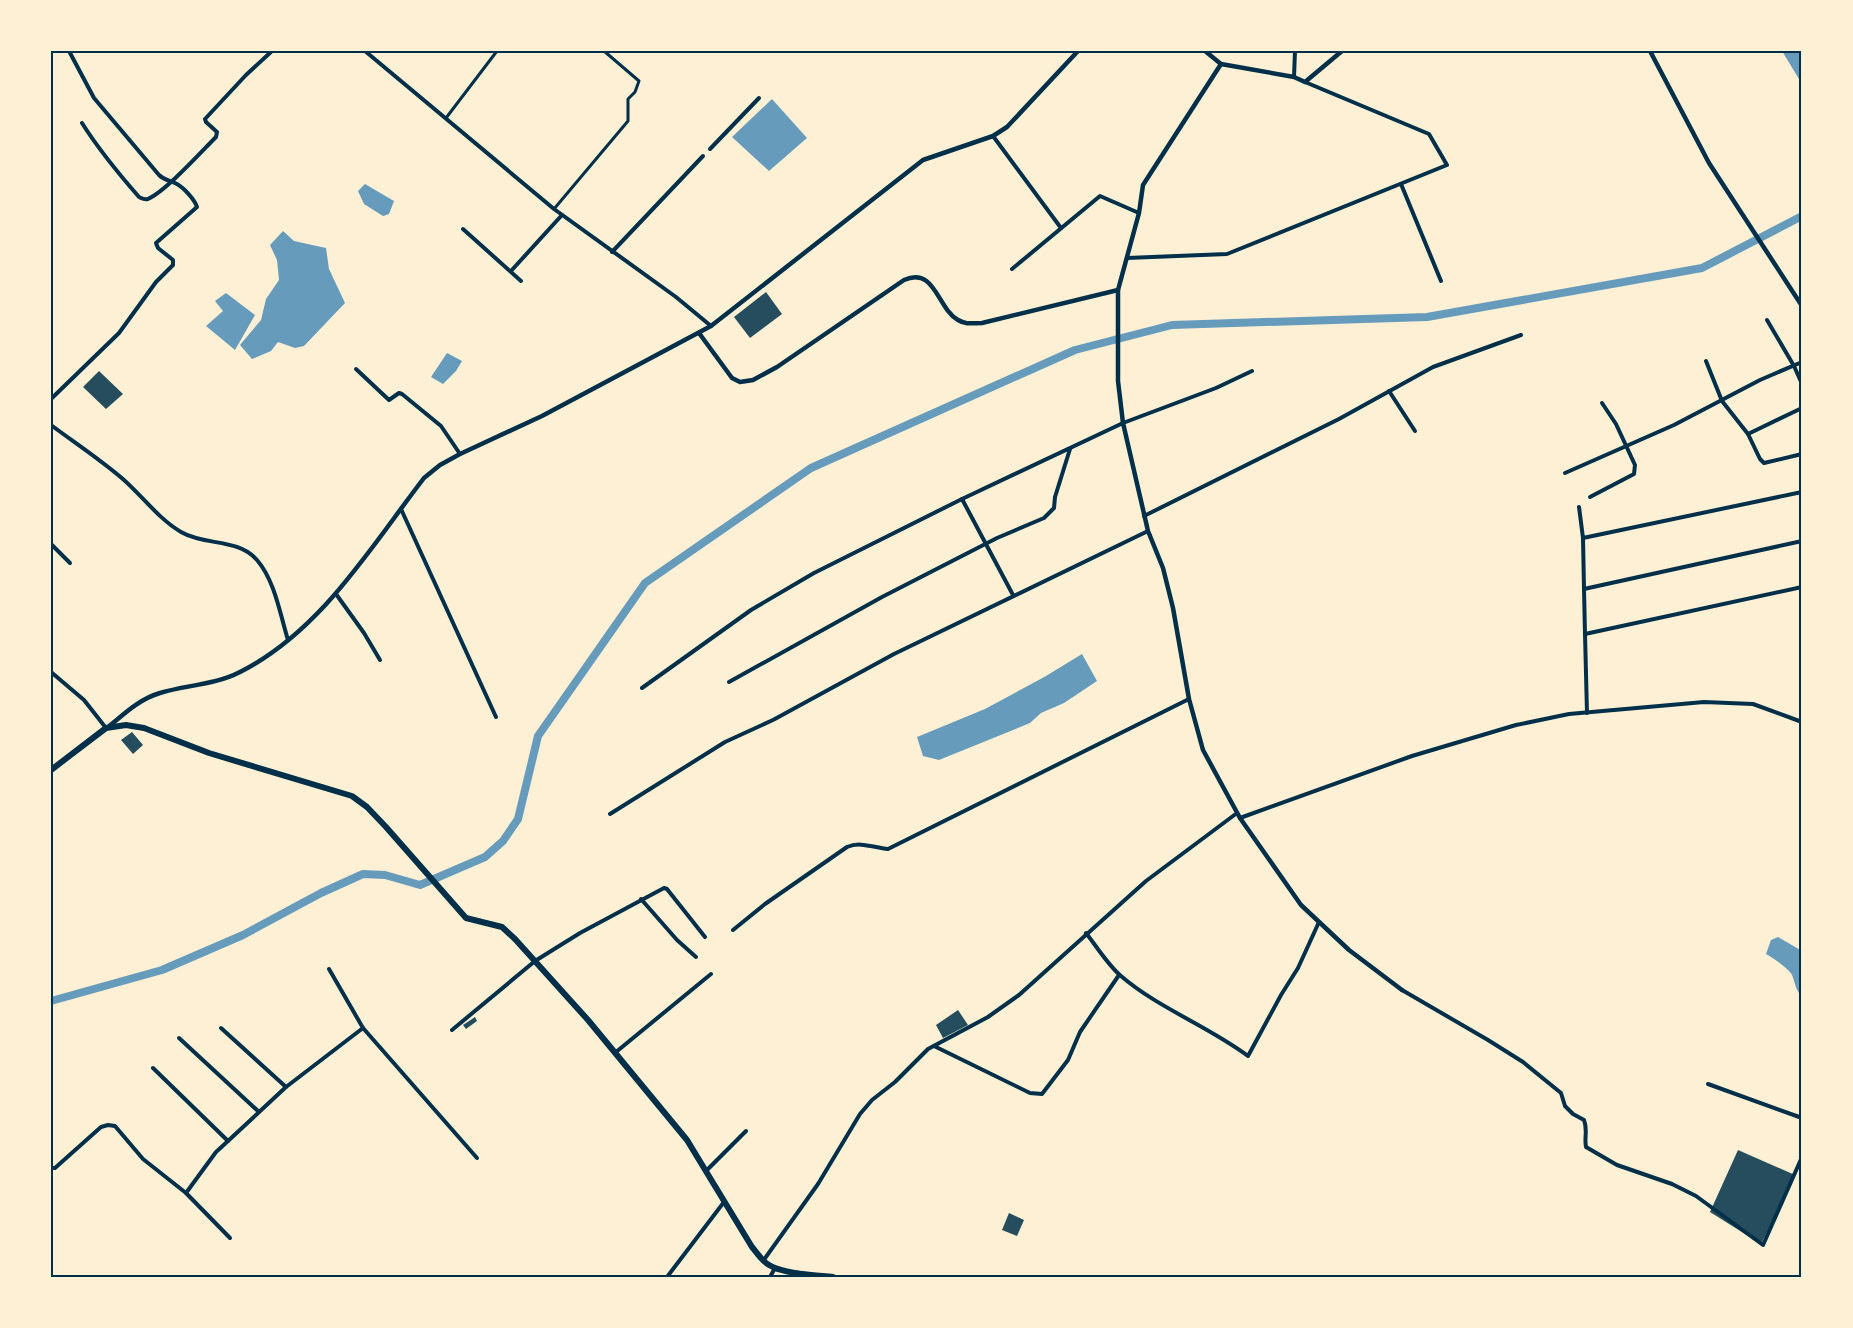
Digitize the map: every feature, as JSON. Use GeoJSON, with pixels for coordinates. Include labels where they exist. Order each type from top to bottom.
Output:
{"type":"FeatureCollection","features":[{"type":"Feature","properties":{"kind":"main road"},"geometry":{"type":"LineString","coordinates":[[51,770],[106,728],[126,725],[144,728],[209,753],[352,796],[367,807],[466,918],[502,927],[616,1052],[687,1140],[763,1261],[776,1268],[833,1277]]}},
{"type":"Feature","properties":{"kind":"street"},"geometry":{"type":"LineString","coordinates":[[51,399],[119,333],[156,282],[173,265],[173,260],[158,248],[156,243],[197,207],[177,184],[159,175],[94,98],[69,51]]}},
{"type":"Feature","properties":{"kind":"street"},"geometry":{"type":"LineString","coordinates":[[81,123],[107,161],[141,199],[149,198],[216,137],[217,132],[205,120],[236,85],[272,51]]}},
{"type":"Feature","properties":{"kind":"street"},"geometry":{"type":"LineString","coordinates":[[365,51],[554,209],[676,297],[711,326]]}},
{"type":"Feature","properties":{"kind":"street"},"geometry":{"type":"LineString","coordinates":[[446,118],[497,51]]}},
{"type":"Feature","properties":{"kind":"street"},"geometry":{"type":"LineString","coordinates":[[554,209],[628,121],[628,99],[635,92],[639,81],[604,51]]}},
{"type":"Feature","properties":{"kind":"street"},"geometry":{"type":"LineString","coordinates":[[51,672],[84,700],[106,728],[148,697],[237,674],[254,664],[288,640],[336,594],[424,478],[440,465],[542,416],[711,326],[923,160],[993,136],[1006,127],[1078,51]]}},
{"type":"Feature","properties":{"kind":"street"},"geometry":{"type":"LineString","coordinates":[[1126,258],[1227,254],[1447,165],[1430,134],[1294,77],[1221,64],[1205,51]]}},
{"type":"Feature","properties":{"kind":"street"},"geometry":{"type":"LineString","coordinates":[[1294,77],[1295,51]]}},
{"type":"Feature","properties":{"kind":"street"},"geometry":{"type":"LineString","coordinates":[[1305,82],[1342,51]]}},
{"type":"Feature","properties":{"kind":"street"},"geometry":{"type":"LineString","coordinates":[[1650,51],[1709,164],[1802,306]]}},
{"type":"Feature","properties":{"kind":"street"},"geometry":{"type":"LineString","coordinates":[[1221,64],[1143,185],[1139,213],[1118,290],[1118,381],[1123,423],[1148,531],[1163,568],[1173,608],[1190,699],[1203,750],[1238,815],[1300,904],[1349,950],[1402,990],[1508,1053],[1561,1093],[1565,1106],[1584,1120],[1587,1128],[1584,1140],[1586,1147],[1617,1165],[1672,1184],[1696,1196],[1763,1245],[1802,1157]]}},
{"type":"Feature","properties":{"kind":"street"},"geometry":{"type":"LineString","coordinates":[[710,149],[759,98]]}},
{"type":"Feature","properties":{"kind":"street"},"geometry":{"type":"LineString","coordinates":[[993,136],[1061,228]]}},
{"type":"Feature","properties":{"kind":"street"},"geometry":{"type":"LineString","coordinates":[[612,252],[703,156]]}},
{"type":"Feature","properties":{"kind":"street"},"geometry":{"type":"LineString","coordinates":[[1401,184],[1441,281]]}},
{"type":"Feature","properties":{"kind":"street"},"geometry":{"type":"LineString","coordinates":[[1012,269],[1100,196],[1139,213]]}},
{"type":"Feature","properties":{"kind":"street"},"geometry":{"type":"LineString","coordinates":[[511,271],[562,215]]}},
{"type":"Feature","properties":{"kind":"street"},"geometry":{"type":"LineString","coordinates":[[463,229],[521,281]]}},
{"type":"Feature","properties":{"kind":"street"},"geometry":{"type":"LineString","coordinates":[[699,333],[732,378],[740,382],[753,380],[777,367],[904,280],[914,276],[922,277],[930,284],[951,314],[957,320],[967,324],[982,323],[1118,290]]}},
{"type":"Feature","properties":{"kind":"street"},"geometry":{"type":"LineString","coordinates":[[1767,320],[1802,384]]}},
{"type":"Feature","properties":{"kind":"street"},"geometry":{"type":"LineString","coordinates":[[1144,516],[1245,467],[1433,367],[1521,335]]}},
{"type":"Feature","properties":{"kind":"street"},"geometry":{"type":"LineString","coordinates":[[1706,361],[1722,401],[1748,434],[1764,463],[1802,454]]}},
{"type":"Feature","properties":{"kind":"street"},"geometry":{"type":"LineString","coordinates":[[1565,473],[1674,425],[1760,380],[1802,362]]}},
{"type":"Feature","properties":{"kind":"street"},"geometry":{"type":"LineString","coordinates":[[357,369],[389,400],[399,393],[402,394],[446,432],[460,454]]}},
{"type":"Feature","properties":{"kind":"street"},"geometry":{"type":"LineString","coordinates":[[642,688],[751,610],[805,578],[962,499],[1123,423],[1216,387],[1252,370]]}},
{"type":"Feature","properties":{"kind":"street"},"geometry":{"type":"LineString","coordinates":[[1389,392],[1415,432]]}},
{"type":"Feature","properties":{"kind":"street"},"geometry":{"type":"LineString","coordinates":[[1590,496],[1634,474],[1635,465],[1616,424],[1602,403]]}},
{"type":"Feature","properties":{"kind":"street"},"geometry":{"type":"LineString","coordinates":[[1748,434],[1802,408]]}},
{"type":"Feature","properties":{"kind":"street"},"geometry":{"type":"LineString","coordinates":[[51,425],[124,481],[179,531],[192,538],[230,544],[249,552],[268,577],[288,640]]}},
{"type":"Feature","properties":{"kind":"street"},"geometry":{"type":"LineString","coordinates":[[729,682],[802,639],[882,597],[985,544],[1044,518],[1054,508],[1055,496],[1071,448]]}},
{"type":"Feature","properties":{"kind":"street"},"geometry":{"type":"LineString","coordinates":[[1583,538],[1802,492]]}},
{"type":"Feature","properties":{"kind":"street"},"geometry":{"type":"LineString","coordinates":[[962,499],[1013,595]]}},
{"type":"Feature","properties":{"kind":"street"},"geometry":{"type":"LineString","coordinates":[[1579,507],[1583,538],[1587,713]]}},
{"type":"Feature","properties":{"kind":"street"},"geometry":{"type":"LineString","coordinates":[[401,508],[496,717]]}},
{"type":"Feature","properties":{"kind":"street"},"geometry":{"type":"LineString","coordinates":[[610,814],[726,742],[774,720],[894,654],[1148,531]]}},
{"type":"Feature","properties":{"kind":"street"},"geometry":{"type":"LineString","coordinates":[[1584,589],[1802,541]]}},
{"type":"Feature","properties":{"kind":"street"},"geometry":{"type":"LineString","coordinates":[[51,544],[70,563]]}},
{"type":"Feature","properties":{"kind":"street"},"geometry":{"type":"LineString","coordinates":[[1585,634],[1802,586]]}},
{"type":"Feature","properties":{"kind":"street"},"geometry":{"type":"LineString","coordinates":[[336,594],[380,660]]}},
{"type":"Feature","properties":{"kind":"street"},"geometry":{"type":"LineString","coordinates":[[733,930],[765,904],[847,847],[863,844],[888,849],[1190,699]]}},
{"type":"Feature","properties":{"kind":"street"},"geometry":{"type":"LineString","coordinates":[[763,1261],[818,1184],[860,1114],[872,1101],[933,1046],[988,1017],[1019,994],[1146,881],[1238,815],[1422,753],[1516,725],[1569,714],[1704,702],[1753,704],[1802,722]]}},
{"type":"Feature","properties":{"kind":"street"},"geometry":{"type":"LineString","coordinates":[[452,1030],[535,961],[580,933],[664,888],[705,937]]}},
{"type":"Feature","properties":{"kind":"street"},"geometry":{"type":"LineString","coordinates":[[641,899],[677,940],[696,957]]}},
{"type":"Feature","properties":{"kind":"street"},"geometry":{"type":"LineString","coordinates":[[1086,933],[1119,975],[1141,992],[1194,1021],[1248,1056],[1298,968],[1319,922]]}},
{"type":"Feature","properties":{"kind":"street"},"geometry":{"type":"LineString","coordinates":[[329,969],[363,1028],[477,1158]]}},
{"type":"Feature","properties":{"kind":"street"},"geometry":{"type":"LineString","coordinates":[[616,1052],[711,974]]}},
{"type":"Feature","properties":{"kind":"street"},"geometry":{"type":"LineString","coordinates":[[933,1046],[1030,1093],[1042,1094],[1068,1060],[1080,1032],[1119,975]]}},
{"type":"Feature","properties":{"kind":"street"},"geometry":{"type":"LineString","coordinates":[[221,1028],[286,1087]]}},
{"type":"Feature","properties":{"kind":"street"},"geometry":{"type":"LineString","coordinates":[[186,1193],[216,1152],[258,1111],[363,1028]]}},
{"type":"Feature","properties":{"kind":"street"},"geometry":{"type":"LineString","coordinates":[[179,1038],[258,1111]]}},
{"type":"Feature","properties":{"kind":"street"},"geometry":{"type":"LineString","coordinates":[[153,1068],[228,1141]]}},
{"type":"Feature","properties":{"kind":"street"},"geometry":{"type":"LineString","coordinates":[[1708,1084],[1802,1118]]}},
{"type":"Feature","properties":{"kind":"street"},"geometry":{"type":"LineString","coordinates":[[51,1168],[55,1168],[101,1127],[114,1126],[143,1159],[186,1193],[230,1238]]}},
{"type":"Feature","properties":{"kind":"street"},"geometry":{"type":"LineString","coordinates":[[705,1172],[746,1131]]}},
{"type":"Feature","properties":{"kind":"street"},"geometry":{"type":"LineString","coordinates":[[667,1277],[724,1201]]}},
{"type":"Feature","properties":{"kind":"street"},"geometry":{"type":"LineString","coordinates":[[771,1277],[776,1268]]}},
{"type":"Feature","properties":{"kind":"water"},"geometry":{"type":"Polygon","coordinates":[[[1782,51],[1802,51],[1802,84],[1782,51]]]}},
{"type":"Feature","properties":{"kind":"water"},"geometry":{"type":"Polygon","coordinates":[[[772,99],[807,138],[769,171],[732,137],[772,99]]]}},
{"type":"Feature","properties":{"kind":"water"},"geometry":{"type":"Polygon","coordinates":[[[365,184],[394,201],[389,214],[383,216],[364,204],[358,191],[365,184]]]}},
{"type":"Feature","properties":{"kind":"water"},"geometry":{"type":"Polygon","coordinates":[[[283,231],[294,241],[326,248],[329,269],[345,303],[304,346],[295,348],[278,342],[271,351],[252,359],[240,345],[261,320],[266,299],[279,280],[277,260],[270,245],[283,231]]]}},
{"type":"Feature","properties":{"kind":"water"},"geometry":{"type":"Polygon","coordinates":[[[226,293],[255,315],[235,350],[206,326],[223,311],[215,301],[226,293]]]}},
{"type":"Feature","properties":{"kind":"water"},"geometry":{"type":"Polygon","coordinates":[[[447,353],[462,361],[443,384],[431,377],[447,353]]]}},
{"type":"Feature","properties":{"kind":"water"},"geometry":{"type":"Polygon","coordinates":[[[1082,654],[1097,681],[1064,703],[1041,713],[1030,723],[939,760],[923,756],[917,737],[985,709],[1082,654]]]}},
{"type":"Feature","properties":{"kind":"water"},"geometry":{"type":"Polygon","coordinates":[[[1778,937],[1802,951],[1802,993],[1799,993],[1790,972],[1766,954],[1771,940],[1778,937]]]}},
{"type":"Feature","properties":{"kind":"building"},"geometry":{"type":"Polygon","coordinates":[[[766,292],[782,314],[750,338],[734,317],[766,292]]]}},
{"type":"Feature","properties":{"kind":"building"},"geometry":{"type":"Polygon","coordinates":[[[99,371],[123,394],[106,409],[83,387],[99,371]]]}},
{"type":"Feature","properties":{"kind":"building"},"geometry":{"type":"Polygon","coordinates":[[[132,732],[143,745],[133,754],[121,740],[132,732]]]}},
{"type":"Feature","properties":{"kind":"building"},"geometry":{"type":"Polygon","coordinates":[[[958,1010],[968,1025],[943,1038],[936,1025],[958,1010]]]}},
{"type":"Feature","properties":{"kind":"building"},"geometry":{"type":"Polygon","coordinates":[[[475,1017],[477,1021],[466,1029],[463,1025],[475,1017]]]}},
{"type":"Feature","properties":{"kind":"building"},"geometry":{"type":"Polygon","coordinates":[[[1738,1150],[1795,1175],[1761,1244],[1710,1212],[1738,1150]]]}},
{"type":"Feature","properties":{"kind":"building"},"geometry":{"type":"Polygon","coordinates":[[[1009,1213],[1024,1220],[1017,1236],[1002,1230],[1009,1213]]]}},
{"type":"Feature","properties":{"kind":"waterway"},"geometry":{"type":"LineString","coordinates":[[51,1001],[162,970],[243,935],[321,893],[363,874],[385,875],[420,885],[485,857],[503,841],[518,819],[538,736],[645,583],[811,468],[1075,350],[1172,325],[1427,317],[1702,268],[1802,216]]}}]}
